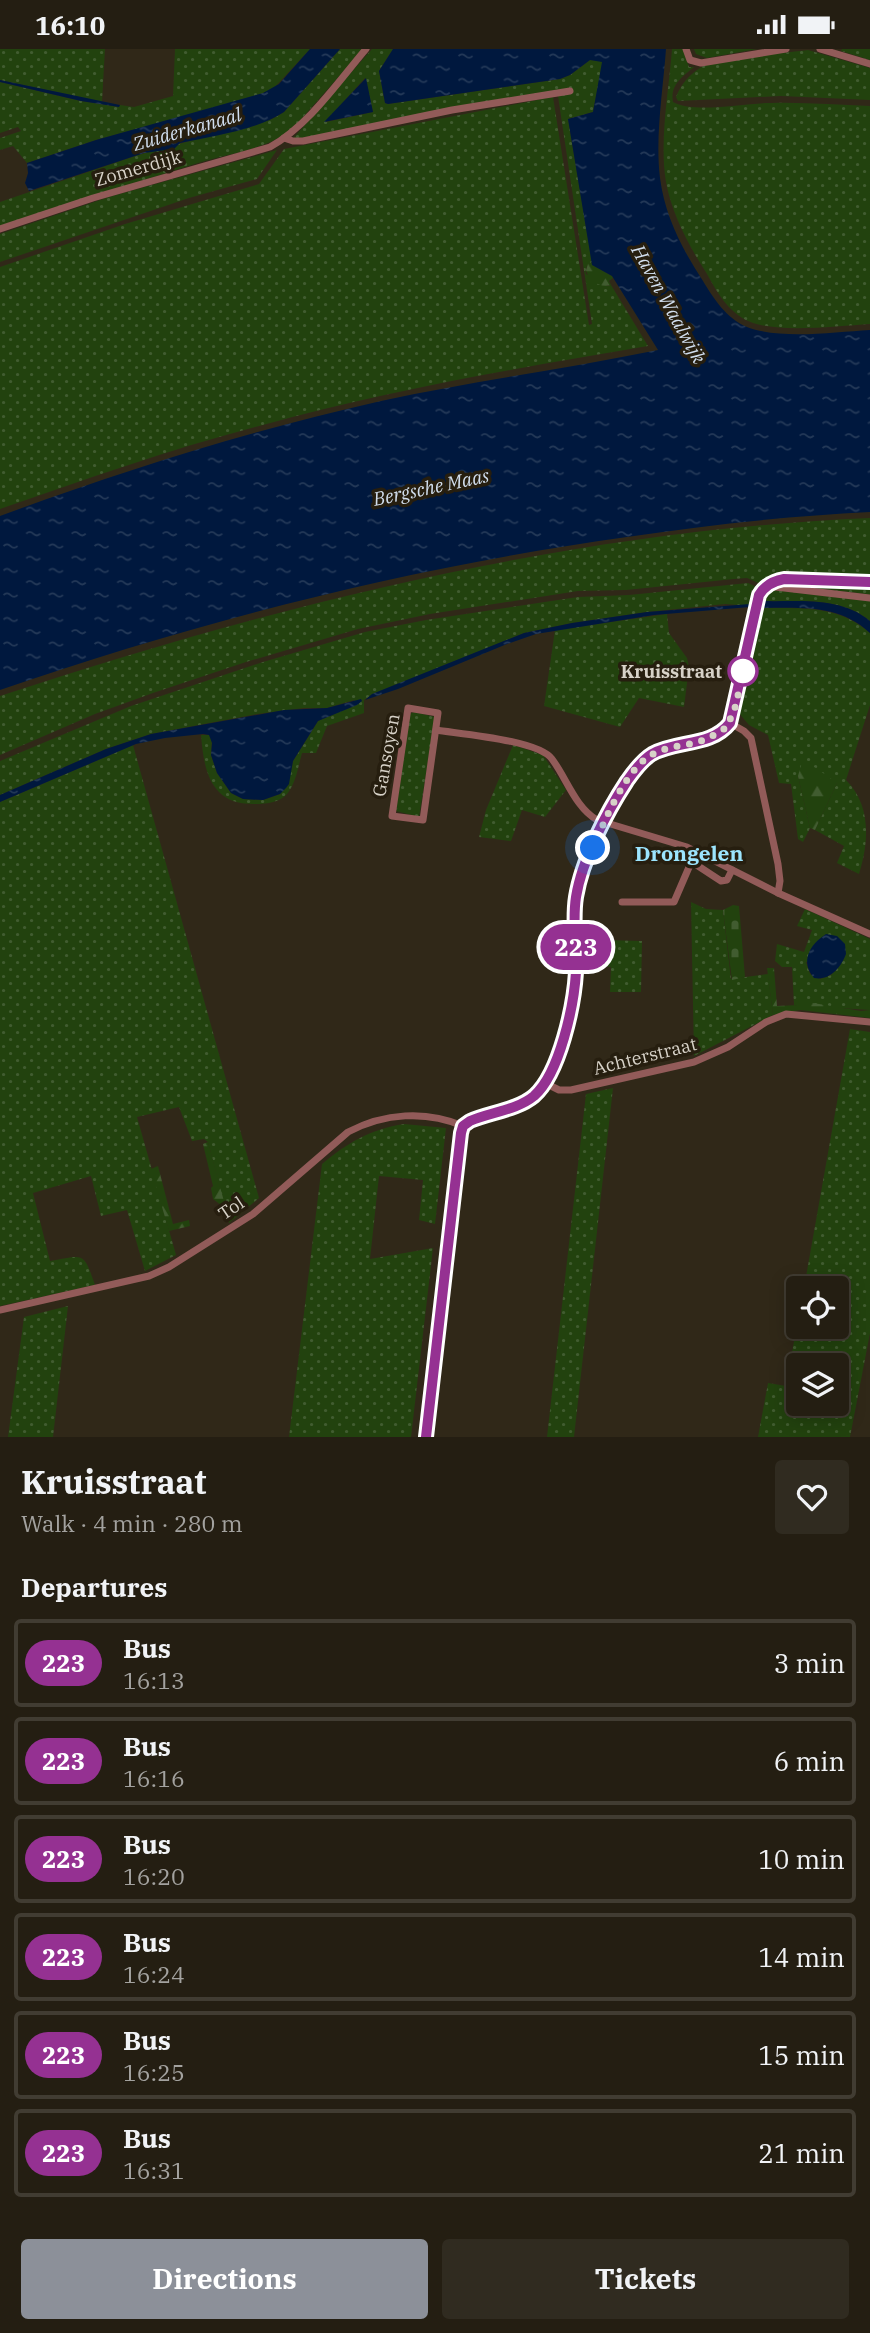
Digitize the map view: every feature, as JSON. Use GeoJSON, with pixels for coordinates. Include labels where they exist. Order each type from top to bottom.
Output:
{"type":"FeatureCollection","features":[{"type":"Feature","properties":{"kind":"street","name":"Zomerdijk"},"geometry":{"type":"LineString","coordinates":[[0,229],[93,198],[270,147],[307,118],[366,49]]}},
{"type":"Feature","properties":{"kind":"street"},"geometry":{"type":"LineString","coordinates":[[687,49],[690,60],[701,63],[786,49]]}},
{"type":"Feature","properties":{"kind":"street"},"geometry":{"type":"LineString","coordinates":[[820,49],[870,64]]}},
{"type":"Feature","properties":{"kind":"street","name":"Zomerdijk"},"geometry":{"type":"LineString","coordinates":[[284,138],[303,141],[452,110],[570,91]]}},
{"type":"Feature","properties":{"kind":"street"},"geometry":{"type":"LineString","coordinates":[[426,1437],[459,1141],[463,1126],[478,1117],[520,1104],[535,1095],[545,1083],[561,1044],[574,992],[574,920],[578,889],[582,873],[604,823],[627,781],[646,758],[658,751],[698,742],[723,730],[730,723],[759,595],[766,586],[784,579],[870,582]]}},
{"type":"Feature","properties":{"kind":"street"},"geometry":{"type":"LineString","coordinates":[[766,586],[852,594],[870,599]]}},
{"type":"Feature","properties":{"kind":"street","name":"Gansoyen"},"geometry":{"type":"LineString","coordinates":[[408,708],[438,713],[436,730],[423,820],[392,816],[408,708]]}},
{"type":"Feature","properties":{"kind":"street"},"geometry":{"type":"LineString","coordinates":[[730,723],[751,738],[778,864],[778,893]]}},
{"type":"Feature","properties":{"kind":"street"},"geometry":{"type":"LineString","coordinates":[[436,730],[534,747],[552,759],[568,788],[591,817],[696,851],[778,893],[870,934]]}},
{"type":"Feature","properties":{"kind":"street"},"geometry":{"type":"LineString","coordinates":[[622,902],[674,902],[696,851]]}},
{"type":"Feature","properties":{"kind":"street"},"geometry":{"type":"LineString","coordinates":[[692,862],[721,881],[727,880],[732,870]]}},
{"type":"Feature","properties":{"kind":"street","name":"Achterstraat"},"geometry":{"type":"LineString","coordinates":[[545,1083],[559,1090],[572,1090],[694,1062],[728,1047],[766,1022],[786,1014],[870,1022]]}},
{"type":"Feature","properties":{"kind":"street","name":"Tol"},"geometry":{"type":"LineString","coordinates":[[0,1310],[149,1276],[169,1267],[253,1214],[348,1132],[361,1125],[417,1115],[435,1117],[463,1126]]}},
{"type":"Feature","properties":{"kind":"green space"},"geometry":{"type":"Polygon","coordinates":[[[0,49],[105,49],[102,102],[0,80],[0,49]]]}},
{"type":"Feature","properties":{"kind":"green space"},"geometry":{"type":"Polygon","coordinates":[[[175,49],[310,49],[273,89],[251,98],[96,140],[27,163],[13,146],[0,150],[0,138],[21,131],[18,127],[0,133],[0,82],[81,101],[134,107],[173,96],[175,49]]]}},
{"type":"Feature","properties":{"kind":"green space"},"geometry":{"type":"Polygon","coordinates":[[[340,49],[363,49],[296,125],[274,140],[0,226],[0,202],[138,155],[272,119],[284,112],[340,49]]]}},
{"type":"Feature","properties":{"kind":"green space"},"geometry":{"type":"Polygon","coordinates":[[[372,49],[393,49],[379,71],[385,103],[388,104],[560,79],[590,60],[603,61],[593,112],[568,119],[592,262],[587,267],[586,274],[607,286],[611,285],[648,346],[454,381],[310,412],[164,454],[0,509],[0,267],[125,224],[259,184],[284,149],[553,97],[589,325],[592,324],[558,96],[571,89],[290,142],[372,49]],[[365,78],[326,122],[373,112],[365,78]]]}},
{"type":"Feature","properties":{"kind":"green space"},"geometry":{"type":"Polygon","coordinates":[[[672,49],[683,49],[689,67],[694,67],[678,82],[673,91],[673,102],[683,105],[707,108],[760,103],[870,106],[870,324],[811,328],[765,326],[738,315],[720,296],[682,230],[666,182],[664,133],[672,49]]]}},
{"type":"Feature","properties":{"kind":"green space"},"geometry":{"type":"Polygon","coordinates":[[[694,49],[757,49],[707,58],[696,54],[694,49]]]}},
{"type":"Feature","properties":{"kind":"green space"},"geometry":{"type":"Polygon","coordinates":[[[870,49],[870,60],[841,51],[870,49]]]}},
{"type":"Feature","properties":{"kind":"green space"},"geometry":{"type":"Polygon","coordinates":[[[808,50],[870,68],[870,100],[781,96],[678,101],[676,97],[689,77],[708,64],[808,50]]]}},
{"type":"Feature","properties":{"kind":"green space"},"geometry":{"type":"Polygon","coordinates":[[[277,150],[257,179],[189,198],[0,262],[0,234],[109,197],[277,150]]]}},
{"type":"Feature","properties":{"kind":"green space"},"geometry":{"type":"Polygon","coordinates":[[[592,262],[612,276],[609,281],[611,285],[599,284],[589,277],[586,270],[592,262]]]}},
{"type":"Feature","properties":{"kind":"green space"},"geometry":{"type":"Polygon","coordinates":[[[870,518],[870,580],[771,581],[763,585],[747,578],[626,590],[578,591],[430,614],[358,629],[246,662],[95,714],[0,755],[0,696],[213,631],[429,577],[538,556],[648,538],[870,518]]]}},
{"type":"Feature","properties":{"kind":"green space"},"geometry":{"type":"Polygon","coordinates":[[[748,583],[759,588],[755,606],[725,604],[647,612],[524,633],[373,694],[364,700],[364,713],[327,726],[316,753],[302,753],[290,790],[284,797],[273,802],[242,803],[220,793],[208,774],[201,735],[209,735],[212,738],[211,755],[217,773],[231,793],[243,799],[263,800],[280,794],[290,776],[293,761],[318,721],[356,704],[354,700],[327,708],[257,714],[151,734],[106,749],[0,795],[0,761],[131,706],[263,662],[365,632],[578,597],[629,595],[748,583]]]}},
{"type":"Feature","properties":{"kind":"green space"},"geometry":{"type":"Polygon","coordinates":[[[780,585],[870,585],[870,595],[859,593],[780,585]]]}},
{"type":"Feature","properties":{"kind":"green space"},"geometry":{"type":"Polygon","coordinates":[[[774,590],[870,601],[870,621],[846,607],[832,604],[763,601],[766,593],[774,590]]]}},
{"type":"Feature","properties":{"kind":"green space"},"geometry":{"type":"Polygon","coordinates":[[[762,608],[832,613],[846,617],[870,633],[870,705],[846,780],[860,800],[866,823],[865,848],[859,874],[837,863],[844,846],[815,830],[837,783],[798,776],[810,828],[803,842],[798,839],[791,784],[779,783],[768,735],[749,725],[738,712],[762,608]]]}},
{"type":"Feature","properties":{"kind":"green space"},"geometry":{"type":"Polygon","coordinates":[[[667,614],[669,633],[687,658],[689,667],[684,707],[639,698],[620,727],[544,706],[555,630],[667,614]]]}},
{"type":"Feature","properties":{"kind":"green space"},"geometry":{"type":"Polygon","coordinates":[[[414,712],[435,717],[419,817],[396,811],[410,714],[414,712]]]}},
{"type":"Feature","properties":{"kind":"green space"},"geometry":{"type":"Polygon","coordinates":[[[133,745],[259,1198],[229,1223],[208,1142],[204,1139],[192,1141],[179,1107],[137,1117],[176,1255],[145,1271],[127,1210],[101,1216],[91,1176],[33,1193],[50,1261],[81,1258],[88,1266],[95,1285],[0,1306],[0,802],[133,745]]]}},
{"type":"Feature","properties":{"kind":"green space"},"geometry":{"type":"Polygon","coordinates":[[[513,745],[543,755],[566,790],[545,817],[522,810],[511,841],[479,837],[486,810],[513,745]]]}},
{"type":"Feature","properties":{"kind":"green space"},"geometry":{"type":"Polygon","coordinates":[[[802,762],[837,783],[815,830],[810,828],[798,776],[802,762]]]}},
{"type":"Feature","properties":{"kind":"green space"},"geometry":{"type":"Polygon","coordinates":[[[691,902],[706,909],[723,910],[731,979],[768,974],[773,1015],[694,1056],[691,902]]]}},
{"type":"Feature","properties":{"kind":"green space"},"geometry":{"type":"Polygon","coordinates":[[[733,905],[739,906],[745,977],[732,980],[723,910],[733,905]]]}},
{"type":"Feature","properties":{"kind":"green space"},"geometry":{"type":"Polygon","coordinates":[[[805,909],[870,939],[870,1010],[794,1005],[792,967],[782,967],[775,961],[777,944],[804,952],[812,930],[797,926],[805,909]],[[806,962],[810,974],[820,979],[831,975],[841,964],[806,962]]]}},
{"type":"Feature","properties":{"kind":"green space"},"geometry":{"type":"Polygon","coordinates":[[[604,940],[642,941],[641,992],[610,992],[611,967],[603,966],[604,940]]]}},
{"type":"Feature","properties":{"kind":"green space"},"geometry":{"type":"Polygon","coordinates":[[[767,968],[774,968],[777,1006],[799,1005],[801,1001],[861,1011],[870,1010],[870,1018],[800,1010],[773,1015],[767,968]]]}},
{"type":"Feature","properties":{"kind":"green space"},"geometry":{"type":"Polygon","coordinates":[[[850,1029],[870,1032],[870,1333],[850,1437],[758,1437],[768,1383],[786,1386],[786,1416],[849,1416],[849,1353],[792,1353],[794,1339],[849,1339],[849,1276],[806,1276],[850,1029]]]}},
{"type":"Feature","properties":{"kind":"green space"},"geometry":{"type":"Polygon","coordinates":[[[613,1088],[574,1437],[547,1437],[586,1094],[613,1088]]]}},
{"type":"Feature","properties":{"kind":"green space"},"geometry":{"type":"Polygon","coordinates":[[[404,1124],[446,1128],[435,1224],[419,1220],[423,1180],[379,1176],[370,1259],[433,1248],[411,1437],[289,1437],[322,1164],[360,1138],[381,1129],[404,1124]]]}},
{"type":"Feature","properties":{"kind":"green space"},"geometry":{"type":"Polygon","coordinates":[[[208,1142],[226,1209],[213,1199],[213,1186],[203,1144],[208,1142]]]}},
{"type":"Feature","properties":{"kind":"green space"},"geometry":{"type":"Polygon","coordinates":[[[158,1166],[173,1224],[189,1220],[190,1226],[169,1231],[151,1169],[158,1166]]]}},
{"type":"Feature","properties":{"kind":"green space"},"geometry":{"type":"Polygon","coordinates":[[[68,1306],[53,1437],[8,1437],[24,1317],[68,1306]]]}},
{"type":"Feature","properties":{"kind":"water","name":"Zuiderkanaal"},"geometry":{"type":"Polygon","coordinates":[[[310,49],[340,49],[284,112],[273,118],[234,132],[180,143],[174,149],[144,153],[29,191],[25,183],[27,163],[96,140],[263,93],[279,84],[310,49]]]}},
{"type":"Feature","properties":{"kind":"water"},"geometry":{"type":"Polygon","coordinates":[[[393,49],[666,49],[658,146],[662,192],[681,244],[716,301],[740,323],[761,331],[808,334],[870,330],[870,512],[688,529],[547,549],[389,580],[310,598],[154,640],[0,690],[0,516],[189,452],[333,412],[416,394],[658,350],[612,276],[592,265],[568,119],[593,112],[602,62],[590,60],[560,79],[388,104],[385,103],[379,71],[393,49]]]}},
{"type":"Feature","properties":{"kind":"water"},"geometry":{"type":"Polygon","coordinates":[[[366,78],[373,112],[324,122],[366,78]]]}},
{"type":"Feature","properties":{"kind":"water"},"geometry":{"type":"Polygon","coordinates":[[[0,80],[120,105],[81,101],[0,80]]]}},
{"type":"Feature","properties":{"kind":"water"},"geometry":{"type":"Polygon","coordinates":[[[763,601],[819,602],[846,607],[870,621],[870,633],[846,617],[832,612],[805,608],[762,608],[763,601]]]}},
{"type":"Feature","properties":{"kind":"water"},"geometry":{"type":"Polygon","coordinates":[[[750,604],[750,607],[654,615],[536,634],[365,700],[372,694],[524,633],[647,612],[750,604]]]}},
{"type":"Feature","properties":{"kind":"water"},"geometry":{"type":"Polygon","coordinates":[[[361,699],[357,705],[318,721],[293,761],[289,784],[280,794],[263,800],[243,799],[231,793],[217,773],[211,755],[212,743],[209,735],[203,734],[136,744],[0,802],[0,795],[106,749],[151,734],[284,710],[327,708],[361,699]]]}},
{"type":"Feature","properties":{"kind":"water"},"geometry":{"type":"Polygon","coordinates":[[[826,934],[837,936],[845,944],[846,954],[830,975],[814,978],[808,966],[808,954],[815,943],[826,934]]]}},
{"type":"Feature","properties":{"kind":"bus line","name":"223"},"geometry":{"type":"LineString","coordinates":[[426,1437],[459,1141],[463,1126],[478,1117],[520,1104],[535,1095],[554,1065],[574,992],[574,920],[578,889],[582,873],[604,823],[627,781],[646,758],[658,751],[713,736],[730,723],[762,589],[776,580],[784,579],[870,582]]}},
{"type":"Feature","properties":{"kind":"place","name":"Kruisstraat"},"geometry":{"type":"Point","coordinates":[743,671]}},
{"type":"Feature","properties":{"kind":"district","name":"Drongelen"},"geometry":{"type":"Point","coordinates":[689,853]}},
{"type":"Feature","properties":{"kind":"route"},"geometry":{"type":"LineString","coordinates":[[593,848],[627,781],[646,758],[658,751],[698,742],[727,727],[736,705],[743,671]]}},
{"type":"Feature","properties":{"kind":"water label","name":"Haven Waalwijk"},"geometry":{"type":"Point","coordinates":[669,304]}},
{"type":"Feature","properties":{"kind":"water label","name":"Bergsche Maas"},"geometry":{"type":"Point","coordinates":[431,487]}}]}
